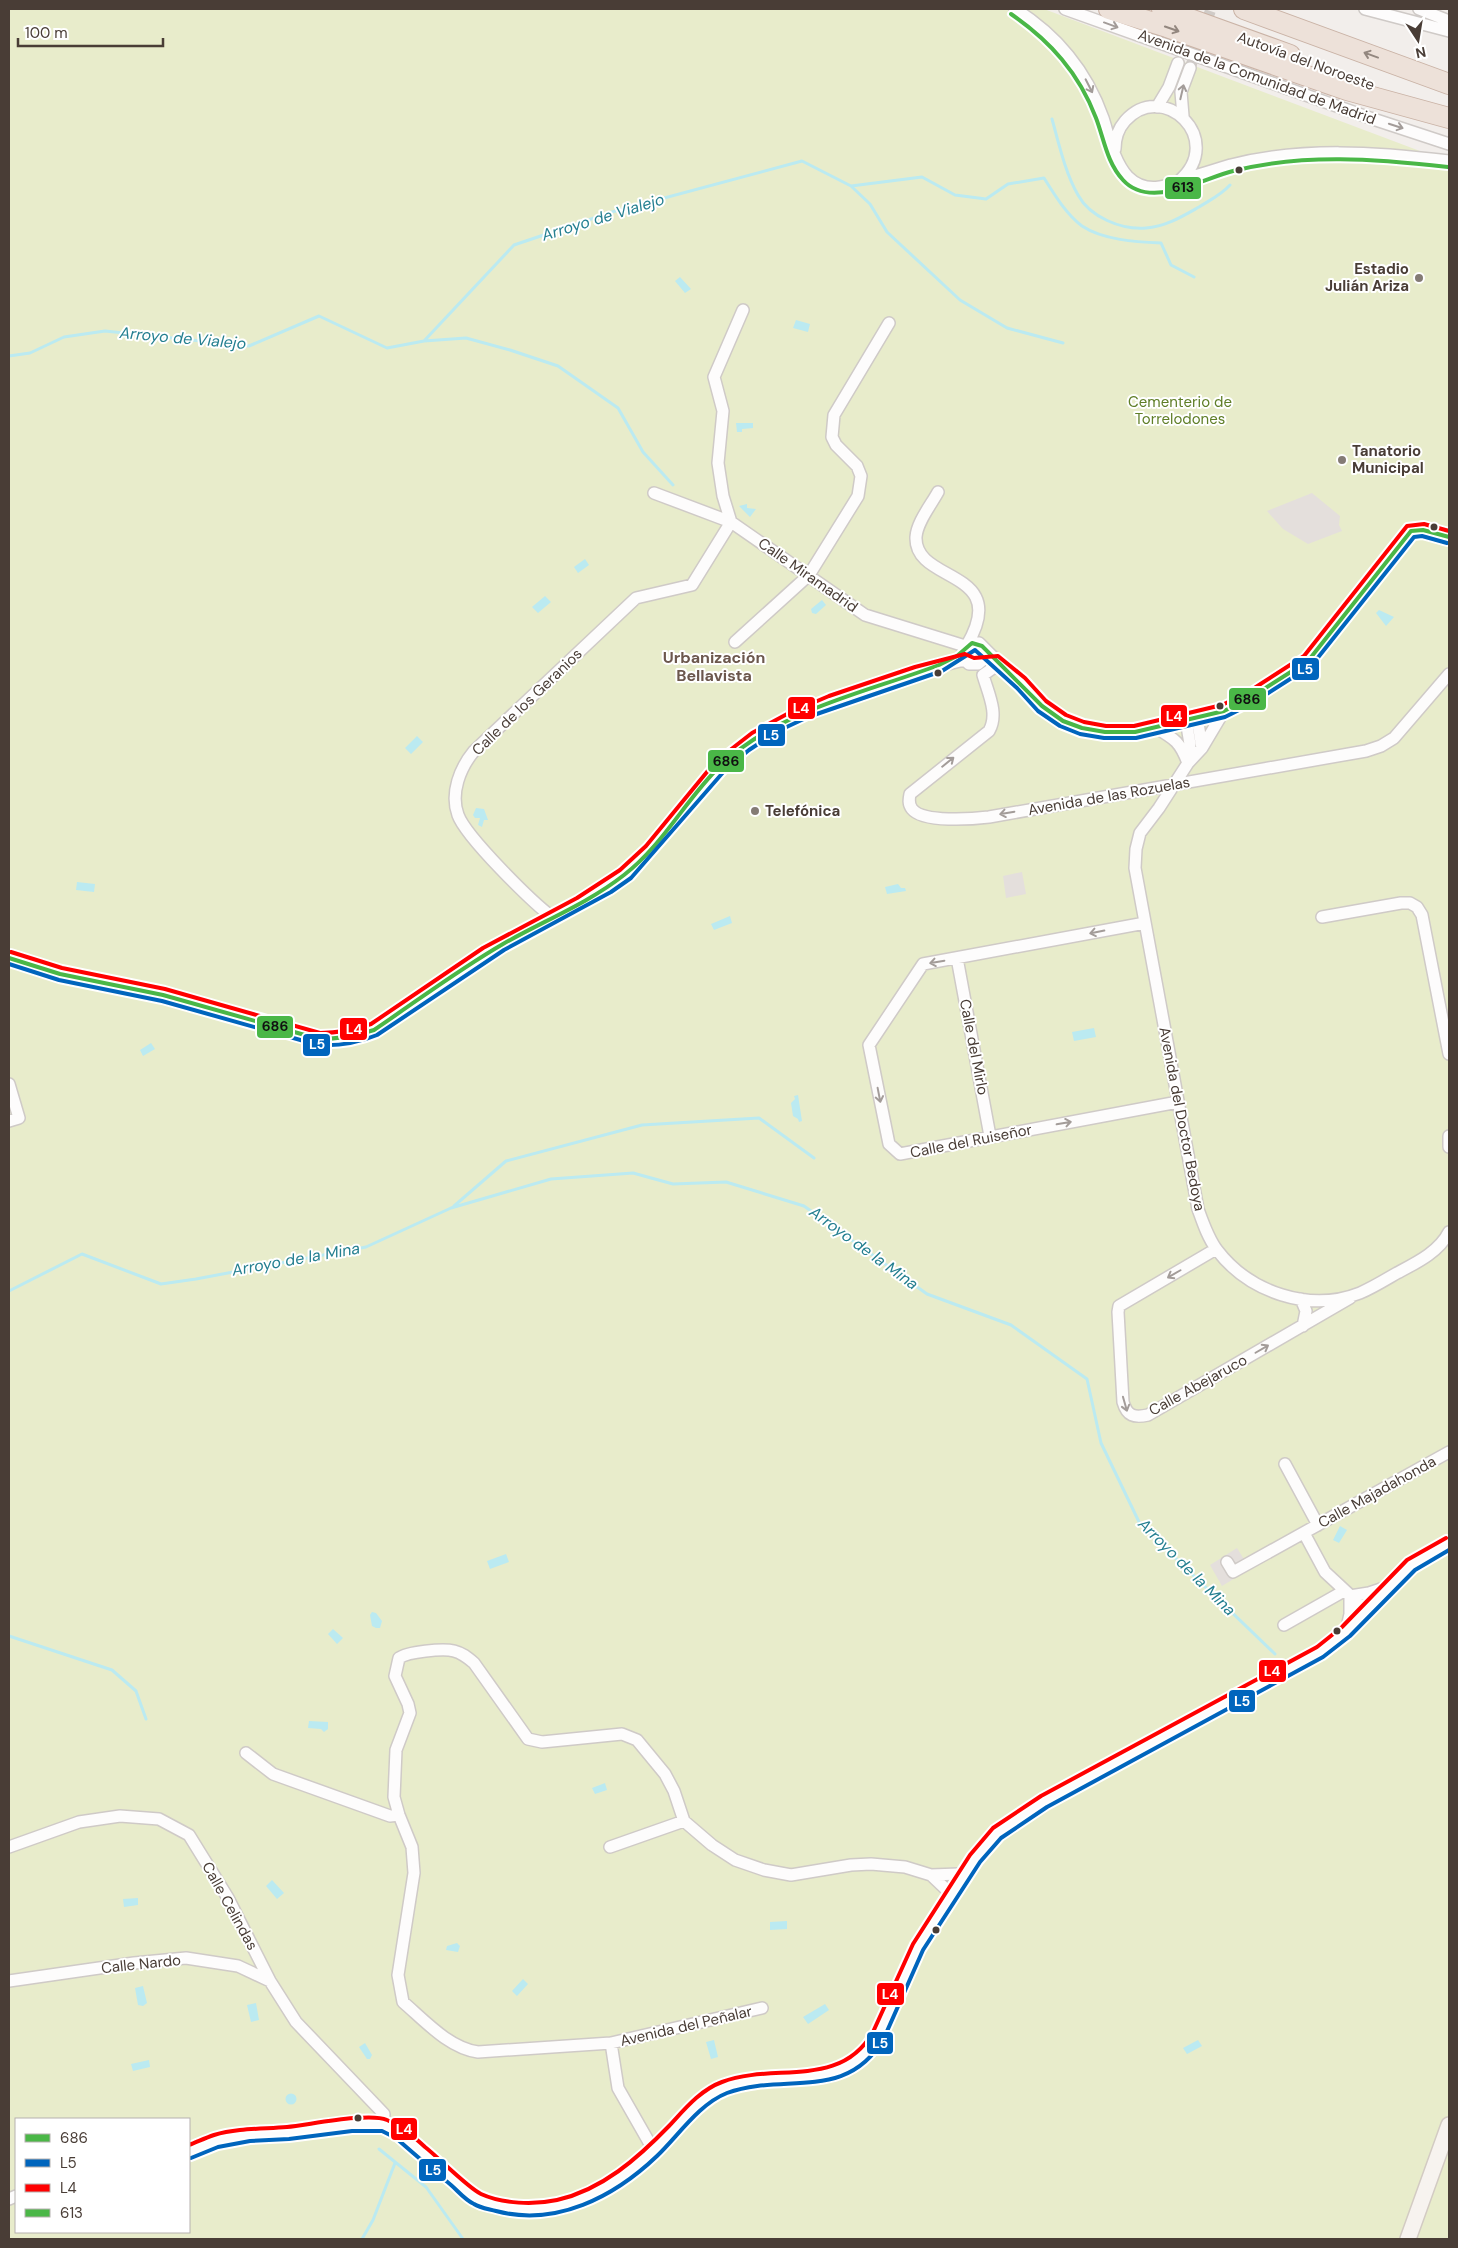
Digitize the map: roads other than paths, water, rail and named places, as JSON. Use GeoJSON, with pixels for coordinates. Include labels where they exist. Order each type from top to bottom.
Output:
{"type":"FeatureCollection","features":[{"type":"Feature","properties":{"kind":"highway"},"geometry":{"type":"LineString","coordinates":[[1109,9],[1167,27],[1346,90],[1449,116]]}},
{"type":"Feature","properties":{"kind":"highway","name":"Autovía del Noroeste"},"geometry":{"type":"LineString","coordinates":[[1162,9],[1449,116]]}},
{"type":"Feature","properties":{"kind":"highway","name":"Autovía del Noroeste"},"geometry":{"type":"LineString","coordinates":[[1244,9],[1449,84]]}},
{"type":"Feature","properties":{"kind":"main road"},"geometry":{"type":"LineString","coordinates":[[1408,2239],[1449,2125]]}},
{"type":"Feature","properties":{"kind":"street"},"geometry":{"type":"LineString","coordinates":[[1015,9],[1049,33],[1084,76],[1096,98],[1123,172],[1139,184],[1159,188],[1218,169],[1273,157],[1336,152],[1388,153],[1449,161]]}},
{"type":"Feature","properties":{"kind":"street","name":"Avenida de la Comunidad de Madrid"},"geometry":{"type":"LineString","coordinates":[[1065,9],[1370,118],[1449,144]]}},
{"type":"Feature","properties":{"kind":"street"},"geometry":{"type":"LineString","coordinates":[[1365,9],[1449,31]]}},
{"type":"Feature","properties":{"kind":"street"},"geometry":{"type":"LineString","coordinates":[[1419,9],[1449,21]]}},
{"type":"Feature","properties":{"kind":"street"},"geometry":{"type":"LineString","coordinates":[[1157,106],[1169,87],[1178,63]]}},
{"type":"Feature","properties":{"kind":"street"},"geometry":{"type":"LineString","coordinates":[[1178,182],[1186,175],[1196,156],[1195,134],[1183,116],[1181,92],[1190,68]]}},
{"type":"Feature","properties":{"kind":"street"},"geometry":{"type":"LineString","coordinates":[[1115,154],[1117,133],[1125,120],[1137,111],[1157,106],[1183,116]]}},
{"type":"Feature","properties":{"kind":"street"},"geometry":{"type":"LineString","coordinates":[[731,522],[723,496],[718,463],[723,411],[714,377],[743,310]]}},
{"type":"Feature","properties":{"kind":"street"},"geometry":{"type":"LineString","coordinates":[[735,642],[809,575],[858,496],[861,485],[857,466],[836,445],[832,437],[834,415],[889,323]]}},
{"type":"Feature","properties":{"kind":"street"},"geometry":{"type":"LineString","coordinates":[[9,958],[60,974],[163,995],[319,1038],[338,1040],[355,1037],[374,1030],[501,945],[608,887],[627,873],[722,765],[775,726],[806,711],[940,665],[970,649],[979,617],[974,595],[960,580],[930,564],[922,557],[917,547],[917,528],[938,492]]}},
{"type":"Feature","properties":{"kind":"street","name":"Calle Miramadrid"},"geometry":{"type":"LineString","coordinates":[[654,494],[731,522],[865,615],[970,649],[972,665],[981,662],[999,664]]}},
{"type":"Feature","properties":{"kind":"street","name":"Calle de los Geranios"},"geometry":{"type":"LineString","coordinates":[[552,917],[498,866],[464,827],[458,814],[456,802],[459,775],[474,751],[636,598],[692,585],[731,522]]}},
{"type":"Feature","properties":{"kind":"street"},"geometry":{"type":"LineString","coordinates":[[970,649],[999,664],[1042,706],[1063,721],[1082,728],[1105,732],[1135,732],[1156,728],[1224,711],[1248,699],[1308,661],[1410,531],[1423,530],[1449,537]]}},
{"type":"Feature","properties":{"kind":"street"},"geometry":{"type":"LineString","coordinates":[[970,649],[985,656],[981,662]]}},
{"type":"Feature","properties":{"kind":"street","name":"Avenida de las Rozuelas"},"geometry":{"type":"LineString","coordinates":[[981,662],[994,713],[994,722],[989,731],[910,794],[909,802],[912,809],[916,812],[939,817],[968,819],[1366,751],[1381,746],[1404,729],[1449,674]]}},
{"type":"Feature","properties":{"kind":"street"},"geometry":{"type":"LineString","coordinates":[[983,675],[999,664]]}},
{"type":"Feature","properties":{"kind":"street","name":"Avenida del Doctor Bedoya"},"geometry":{"type":"LineString","coordinates":[[1224,711],[1202,748],[1188,763],[1176,784],[1140,833],[1136,849],[1135,868],[1198,1209],[1207,1234],[1216,1249],[1232,1268],[1248,1280],[1270,1291],[1301,1299],[1330,1300],[1359,1293],[1435,1250],[1449,1232]]}},
{"type":"Feature","properties":{"kind":"street"},"geometry":{"type":"LineString","coordinates":[[1192,719],[1202,748]]}},
{"type":"Feature","properties":{"kind":"street","name":"Avenida del Doctor Bedoya"},"geometry":{"type":"LineString","coordinates":[[1188,763],[1192,719]]}},
{"type":"Feature","properties":{"kind":"street"},"geometry":{"type":"LineString","coordinates":[[1156,728],[1174,738],[1182,747],[1188,763]]}},
{"type":"Feature","properties":{"kind":"street"},"geometry":{"type":"LineString","coordinates":[[1322,917],[1401,904],[1410,903],[1417,906],[1422,915],[1449,1054]]}},
{"type":"Feature","properties":{"kind":"street","name":"Calle del Ruiseñor"},"geometry":{"type":"LineString","coordinates":[[1145,923],[923,964],[869,1045],[889,1144],[900,1154],[1178,1102]]}},
{"type":"Feature","properties":{"kind":"street","name":"Calle del Mirlo"},"geometry":{"type":"LineString","coordinates":[[957,958],[990,1136]]}},
{"type":"Feature","properties":{"kind":"street"},"geometry":{"type":"LineString","coordinates":[[9,1084],[19,1118],[9,1120]]}},
{"type":"Feature","properties":{"kind":"street"},"geometry":{"type":"LineString","coordinates":[[1449,1136],[1449,1147]]}},
{"type":"Feature","properties":{"kind":"street","name":"Calle Abejaruco"},"geometry":{"type":"LineString","coordinates":[[1216,1249],[1119,1306],[1123,1402],[1130,1416],[1138,1417],[1148,1414],[1359,1293]]}},
{"type":"Feature","properties":{"kind":"street"},"geometry":{"type":"LineString","coordinates":[[1301,1299],[1306,1311],[1304,1326]]}},
{"type":"Feature","properties":{"kind":"street","name":"Calle Majadahonda"},"geometry":{"type":"LineString","coordinates":[[1227,1562],[1233,1572],[1449,1452]]}},
{"type":"Feature","properties":{"kind":"street"},"geometry":{"type":"LineString","coordinates":[[1284,1464],[1318,1525]]}},
{"type":"Feature","properties":{"kind":"street"},"geometry":{"type":"LineString","coordinates":[[1304,1533],[1325,1572],[1367,1611]]}},
{"type":"Feature","properties":{"kind":"street"},"geometry":{"type":"LineString","coordinates":[[190,2152],[216,2141],[249,2135],[383,2125],[399,2133],[477,2199],[506,2208],[544,2209],[598,2194],[636,2168],[704,2099],[724,2087],[750,2082],[817,2076],[838,2071],[855,2062],[870,2049],[918,1947],[979,1851],[998,1832],[1034,1808],[1320,1652],[1346,1632],[1411,1565],[1449,1542]]}},
{"type":"Feature","properties":{"kind":"street"},"geometry":{"type":"LineString","coordinates":[[1284,1625],[1347,1594],[1369,1593],[1388,1587]]}},
{"type":"Feature","properties":{"kind":"street"},"geometry":{"type":"LineString","coordinates":[[1346,1632],[1350,1614],[1347,1594]]}},
{"type":"Feature","properties":{"kind":"street","name":"Avenida del Peñalar"},"geometry":{"type":"LineString","coordinates":[[684,1821],[674,1791],[665,1774],[637,1740],[622,1734],[542,1742],[528,1739],[474,1663],[463,1654],[451,1650],[402,1656],[397,1662],[396,1680],[408,1704],[410,1713],[396,1754],[394,1793],[399,1815],[412,1847],[414,1873],[398,1975],[403,2002],[445,2037],[466,2050],[478,2052],[611,2043],[762,2008]]}},
{"type":"Feature","properties":{"kind":"street"},"geometry":{"type":"LineString","coordinates":[[246,1753],[273,1774],[390,1816],[399,1815]]}},
{"type":"Feature","properties":{"kind":"street","name":"Calle Celindas"},"geometry":{"type":"LineString","coordinates":[[9,1847],[79,1822],[120,1816],[159,1819],[190,1835],[228,1898],[270,1982],[296,2022],[384,2114],[383,2125]]}},
{"type":"Feature","properties":{"kind":"street"},"geometry":{"type":"LineString","coordinates":[[610,1847],[684,1821],[735,1860],[764,1870],[791,1875],[851,1865],[871,1864],[905,1867],[931,1875],[964,1875]]}},
{"type":"Feature","properties":{"kind":"street"},"geometry":{"type":"LineString","coordinates":[[931,1875],[952,1895]]}},
{"type":"Feature","properties":{"kind":"street","name":"Calle Nardo"},"geometry":{"type":"LineString","coordinates":[[9,1981],[134,1963],[186,1958],[238,1966],[270,1982]]}},
{"type":"Feature","properties":{"kind":"street","name":"Avenida del Peñalar"},"geometry":{"type":"LineString","coordinates":[[611,2043],[618,2088],[654,2150]]}},
{"type":"Feature","properties":{"kind":"water"},"geometry":{"type":"Polygon","coordinates":[[[680,277],[691,289],[685,293],[675,281],[680,277]]]}},
{"type":"Feature","properties":{"kind":"water"},"geometry":{"type":"Polygon","coordinates":[[[796,320],[810,324],[808,332],[793,328],[796,320]]]}},
{"type":"Feature","properties":{"kind":"water"},"geometry":{"type":"Polygon","coordinates":[[[736,423],[753,423],[753,428],[742,429],[742,432],[737,432],[736,423]]]}},
{"type":"Feature","properties":{"kind":"water"},"geometry":{"type":"Polygon","coordinates":[[[747,504],[747,508],[756,509],[750,517],[739,506],[747,504]]]}},
{"type":"Feature","properties":{"kind":"water"},"geometry":{"type":"Polygon","coordinates":[[[585,559],[589,565],[578,573],[574,567],[585,559]]]}},
{"type":"Feature","properties":{"kind":"water"},"geometry":{"type":"Polygon","coordinates":[[[545,596],[551,602],[538,613],[532,607],[545,596]]]}},
{"type":"Feature","properties":{"kind":"water"},"geometry":{"type":"Polygon","coordinates":[[[822,600],[826,605],[816,614],[812,613],[811,609],[822,600]]]}},
{"type":"Feature","properties":{"kind":"water"},"geometry":{"type":"Polygon","coordinates":[[[1379,610],[1394,617],[1386,626],[1376,613],[1379,610]]]}},
{"type":"Feature","properties":{"kind":"water"},"geometry":{"type":"Polygon","coordinates":[[[417,736],[423,742],[411,754],[405,748],[417,736]]]}},
{"type":"Feature","properties":{"kind":"water"},"geometry":{"type":"Polygon","coordinates":[[[476,808],[484,809],[488,820],[484,820],[482,827],[478,825],[480,818],[475,818],[473,815],[476,808]]]}},
{"type":"Feature","properties":{"kind":"water"},"geometry":{"type":"Polygon","coordinates":[[[77,882],[95,884],[94,892],[76,890],[77,882]]]}},
{"type":"Feature","properties":{"kind":"water"},"geometry":{"type":"Polygon","coordinates":[[[898,884],[901,888],[905,888],[906,891],[887,894],[885,887],[898,884]]]}},
{"type":"Feature","properties":{"kind":"water"},"geometry":{"type":"Polygon","coordinates":[[[730,916],[732,923],[714,930],[711,924],[730,916]]]}},
{"type":"Feature","properties":{"kind":"water"},"geometry":{"type":"Polygon","coordinates":[[[1094,1028],[1096,1037],[1074,1041],[1072,1032],[1094,1028]]]}},
{"type":"Feature","properties":{"kind":"water"},"geometry":{"type":"Polygon","coordinates":[[[151,1043],[155,1049],[143,1056],[140,1050],[151,1043]]]}},
{"type":"Feature","properties":{"kind":"water"},"geometry":{"type":"Polygon","coordinates":[[[798,1095],[802,1121],[799,1122],[793,1116],[791,1103],[795,1099],[794,1096],[798,1095]]]}},
{"type":"Feature","properties":{"kind":"water"},"geometry":{"type":"Polygon","coordinates":[[[1340,1526],[1347,1530],[1339,1543],[1333,1540],[1340,1526]]]}},
{"type":"Feature","properties":{"kind":"water"},"geometry":{"type":"Polygon","coordinates":[[[506,1554],[509,1562],[490,1569],[487,1561],[506,1554]]]}},
{"type":"Feature","properties":{"kind":"water"},"geometry":{"type":"Polygon","coordinates":[[[372,1612],[376,1613],[382,1621],[380,1628],[372,1626],[370,1615],[372,1612]]]}},
{"type":"Feature","properties":{"kind":"water"},"geometry":{"type":"Polygon","coordinates":[[[333,1629],[343,1638],[337,1644],[328,1634],[333,1629]]]}},
{"type":"Feature","properties":{"kind":"water"},"geometry":{"type":"Polygon","coordinates":[[[309,1721],[328,1722],[328,1729],[324,1732],[321,1729],[308,1728],[309,1721]]]}},
{"type":"Feature","properties":{"kind":"water"},"geometry":{"type":"Polygon","coordinates":[[[605,1783],[607,1790],[595,1794],[592,1788],[605,1783]]]}},
{"type":"Feature","properties":{"kind":"water"},"geometry":{"type":"Polygon","coordinates":[[[272,1880],[284,1893],[277,1899],[266,1886],[272,1880]]]}},
{"type":"Feature","properties":{"kind":"water"},"geometry":{"type":"Polygon","coordinates":[[[138,1898],[138,1905],[124,1907],[123,1899],[138,1898]]]}},
{"type":"Feature","properties":{"kind":"water"},"geometry":{"type":"Polygon","coordinates":[[[787,1921],[787,1929],[770,1930],[770,1922],[787,1921]]]}},
{"type":"Feature","properties":{"kind":"water"},"geometry":{"type":"Polygon","coordinates":[[[457,1943],[460,1946],[458,1952],[446,1950],[447,1946],[457,1943]]]}},
{"type":"Feature","properties":{"kind":"water"},"geometry":{"type":"Polygon","coordinates":[[[523,1979],[528,1984],[517,1996],[512,1991],[523,1979]]]}},
{"type":"Feature","properties":{"kind":"water"},"geometry":{"type":"Polygon","coordinates":[[[143,1986],[147,2003],[143,2006],[138,2005],[135,1988],[143,1986]]]}},
{"type":"Feature","properties":{"kind":"water"},"geometry":{"type":"Polygon","coordinates":[[[256,2003],[259,2020],[251,2022],[247,2005],[256,2003]]]}},
{"type":"Feature","properties":{"kind":"water"},"geometry":{"type":"Polygon","coordinates":[[[825,2004],[829,2010],[808,2024],[803,2017],[825,2004]]]}},
{"type":"Feature","properties":{"kind":"water"},"geometry":{"type":"Polygon","coordinates":[[[714,2040],[718,2057],[711,2059],[706,2042],[714,2040]]]}},
{"type":"Feature","properties":{"kind":"water"},"geometry":{"type":"Polygon","coordinates":[[[1198,2040],[1202,2046],[1187,2054],[1183,2048],[1198,2040]]]}},
{"type":"Feature","properties":{"kind":"water"},"geometry":{"type":"Polygon","coordinates":[[[365,2043],[372,2055],[370,2059],[367,2059],[359,2047],[365,2043]]]}},
{"type":"Feature","properties":{"kind":"water"},"geometry":{"type":"Polygon","coordinates":[[[149,2060],[150,2067],[133,2071],[131,2064],[149,2060]]]}},
{"type":"Feature","properties":{"kind":"water"},"geometry":{"type":"Polygon","coordinates":[[[291,2093],[297,2099],[291,2105],[285,2099],[291,2093]]]}},
{"type":"Feature","properties":{"kind":"waterway"},"geometry":{"type":"LineString","coordinates":[[1052,119],[1066,167],[1078,195],[1083,203],[1098,216],[1117,224],[1127,227],[1146,228],[1167,223],[1211,200],[1230,185]]}},
{"type":"Feature","properties":{"kind":"waterway","name":"Arroyo de Vialejo"},"geometry":{"type":"LineString","coordinates":[[9,356],[30,353],[64,337],[105,331],[249,346],[319,316],[387,348],[424,341],[514,245],[612,212],[802,161],[851,186],[922,177],[955,195],[986,199],[1008,184],[1044,178],[1066,210],[1082,226],[1090,231],[1110,237],[1131,241],[1161,243],[1171,265],[1194,277]]}},
{"type":"Feature","properties":{"kind":"waterway"},"geometry":{"type":"LineString","coordinates":[[851,186],[870,204],[887,232],[960,300],[1007,328],[1063,343]]}},
{"type":"Feature","properties":{"kind":"waterway"},"geometry":{"type":"LineString","coordinates":[[424,341],[466,338],[558,366],[618,408],[643,452],[673,485]]}},
{"type":"Feature","properties":{"kind":"waterway"},"geometry":{"type":"LineString","coordinates":[[454,1206],[506,1161],[642,1125],[759,1118],[814,1158]]}},
{"type":"Feature","properties":{"kind":"waterway","name":"Arroyo de la Mina"},"geometry":{"type":"LineString","coordinates":[[9,1291],[82,1254],[161,1284],[366,1247],[451,1208],[551,1179],[633,1173],[673,1184],[726,1182],[804,1206],[927,1294],[1011,1325],[1087,1379],[1101,1443],[1140,1524],[1275,1654]]}},
{"type":"Feature","properties":{"kind":"waterway"},"geometry":{"type":"LineString","coordinates":[[9,1636],[112,1670],[136,1691],[146,1719]]}},
{"type":"Feature","properties":{"kind":"waterway"},"geometry":{"type":"LineString","coordinates":[[379,2149],[426,2187],[463,2239]]}},
{"type":"Feature","properties":{"kind":"waterway"},"geometry":{"type":"LineString","coordinates":[[362,2239],[373,2220],[395,2163]]}},
{"type":"Feature","properties":{"kind":"tunnel"},"geometry":{"type":"LineString","coordinates":[[1190,68],[1211,9]]}},
{"type":"Feature","properties":{"kind":"place","name":"Estadio Julián Ariza"},"geometry":{"type":"Point","coordinates":[1419,278]}},
{"type":"Feature","properties":{"kind":"place","name":"Tanatorio Municipal"},"geometry":{"type":"Point","coordinates":[1342,460]}},
{"type":"Feature","properties":{"kind":"place","name":"Telefónica"},"geometry":{"type":"Point","coordinates":[755,811]}},
{"type":"Feature","properties":{"kind":"district","name":"Urbanización Bellavista"},"geometry":{"type":"Point","coordinates":[714,666]}},
{"type":"Feature","properties":{"kind":"park label","name":"Cementerio de Torrelodones"},"geometry":{"type":"Point","coordinates":[1180,410]}}]}
